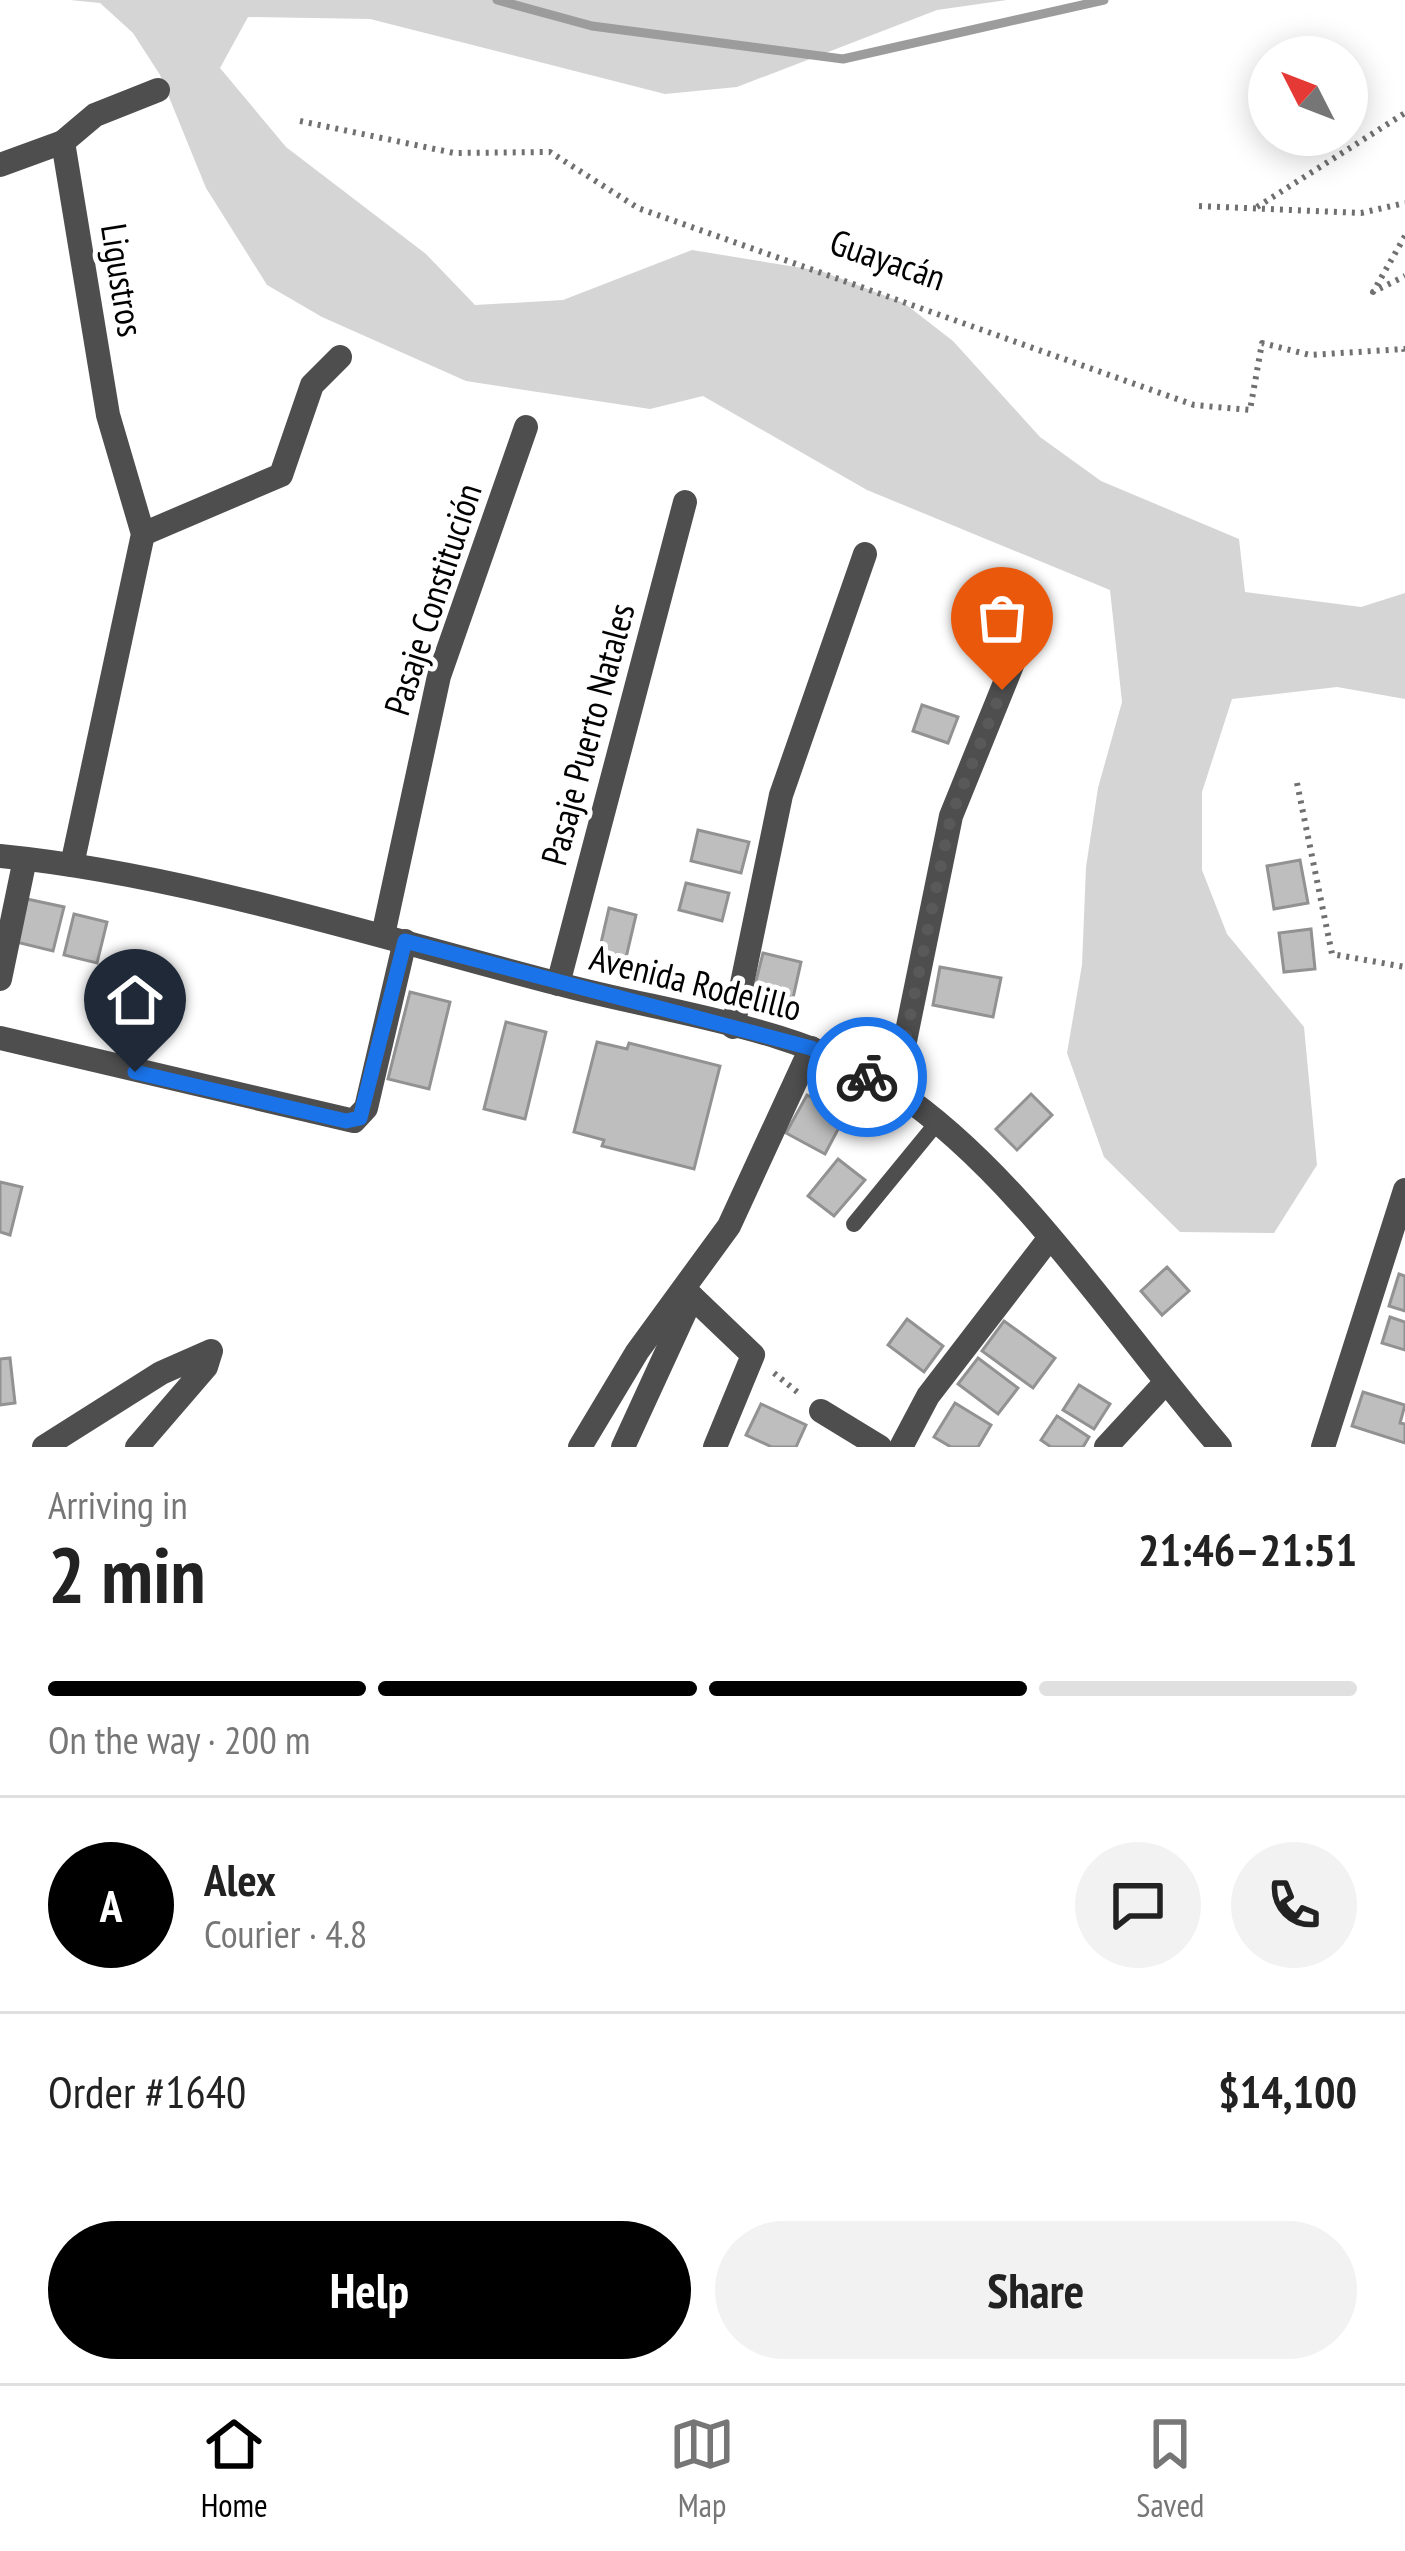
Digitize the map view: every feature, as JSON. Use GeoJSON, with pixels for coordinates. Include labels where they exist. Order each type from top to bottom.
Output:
{"type":"FeatureCollection","features":[{"type":"Feature","properties":{"kind":"street"},"geometry":{"type":"LineString","coordinates":[[0,165],[63,142],[94,115],[158,90]]}},
{"type":"Feature","properties":{"kind":"street","name":"Ligustros"},"geometry":{"type":"LineString","coordinates":[[63,142],[108,415],[143,534],[72,865]]}},
{"type":"Feature","properties":{"kind":"street"},"geometry":{"type":"LineString","coordinates":[[143,534],[281,475],[312,385],[340,357]]}},
{"type":"Feature","properties":{"kind":"street","name":"Pasaje Constitución"},"geometry":{"type":"LineString","coordinates":[[0,1038],[346,1121],[360,1118],[439,676],[526,427]]}},
{"type":"Feature","properties":{"kind":"street","name":"Pasaje Puerto Natales"},"geometry":{"type":"LineString","coordinates":[[558,984],[686,502]]}},
{"type":"Feature","properties":{"kind":"street"},"geometry":{"type":"LineString","coordinates":[[733,1027],[782,795],[865,554]]}},
{"type":"Feature","properties":{"kind":"street"},"geometry":{"type":"LineString","coordinates":[[895,1090],[951,816],[1019,648]]}},
{"type":"Feature","properties":{"kind":"street"},"geometry":{"type":"LineString","coordinates":[[0,980],[12,857]]}},
{"type":"Feature","properties":{"kind":"street","name":"Avenida Rodelillo"},"geometry":{"type":"LineString","coordinates":[[12,857],[72,865],[394,938],[811,1048],[895,1090],[977,1158],[1220,1447]]}},
{"type":"Feature","properties":{"kind":"street"},"geometry":{"type":"LineString","coordinates":[[623,1447],[689,1293],[729,1226],[811,1048]]}},
{"type":"Feature","properties":{"kind":"street"},"geometry":{"type":"LineString","coordinates":[[1323,1447],[1405,1190]]}},
{"type":"Feature","properties":{"kind":"street"},"geometry":{"type":"LineString","coordinates":[[901,1447],[928,1396],[1048,1240]]}},
{"type":"Feature","properties":{"kind":"street"},"geometry":{"type":"LineString","coordinates":[[689,1293],[753,1355],[715,1447]]}},
{"type":"Feature","properties":{"kind":"street"},"geometry":{"type":"LineString","coordinates":[[580,1447],[637,1352],[689,1293]]}},
{"type":"Feature","properties":{"kind":"street"},"geometry":{"type":"LineString","coordinates":[[44,1447],[161,1372],[211,1351],[206,1366],[136,1447]]}},
{"type":"Feature","properties":{"kind":"street"},"geometry":{"type":"LineString","coordinates":[[1106,1447],[1166,1382]]}},
{"type":"Feature","properties":{"kind":"street"},"geometry":{"type":"LineString","coordinates":[[821,1411],[880,1447]]}},
{"type":"Feature","properties":{"kind":"lane"},"geometry":{"type":"LineString","coordinates":[[854,1224],[936,1124]]}},
{"type":"Feature","properties":{"kind":"path"},"geometry":{"type":"LineString","coordinates":[[1254,209],[1405,113]]}},
{"type":"Feature","properties":{"kind":"path","name":"Guayacán"},"geometry":{"type":"LineString","coordinates":[[300,121],[454,153],[550,152],[638,208],[1194,405],[1250,410],[1262,344],[1310,355],[1404,350]]}},
{"type":"Feature","properties":{"kind":"path"},"geometry":{"type":"LineString","coordinates":[[1199,206],[1361,213],[1405,203]]}},
{"type":"Feature","properties":{"kind":"path"},"geometry":{"type":"LineString","coordinates":[[1405,236],[1373,292],[1405,276]]}},
{"type":"Feature","properties":{"kind":"path"},"geometry":{"type":"LineString","coordinates":[[1297,783],[1332,954],[1405,967]]}},
{"type":"Feature","properties":{"kind":"path"},"geometry":{"type":"LineString","coordinates":[[753,1355],[821,1411]]}},
{"type":"Feature","properties":{"kind":"shaded area"},"geometry":{"type":"Polygon","coordinates":[[[70,0],[1007,0],[937,10],[737,87],[665,94],[370,19],[248,17],[220,68],[286,147],[426,254],[475,305],[563,300],[692,250],[821,271],[904,303],[953,341],[1040,437],[1101,481],[1239,539],[1245,592],[1361,607],[1405,593],[1405,699],[1337,687],[1232,699],[1202,792],[1202,870],[1227,934],[1304,1027],[1317,1165],[1274,1233],[1180,1232],[1104,1157],[1067,1053],[1082,965],[1086,867],[1098,788],[1122,702],[1110,590],[867,490],[703,396],[650,409],[466,381],[322,317],[267,285],[206,188],[160,75],[133,33],[100,3],[70,0]]]}},
{"type":"Feature","properties":{"kind":"building"},"geometry":{"type":"Polygon","coordinates":[[[922,705],[958,717],[948,743],[913,731],[922,705]]]}},
{"type":"Feature","properties":{"kind":"building"},"geometry":{"type":"Polygon","coordinates":[[[698,830],[749,842],[741,873],[691,861],[698,830]]]}},
{"type":"Feature","properties":{"kind":"building"},"geometry":{"type":"Polygon","coordinates":[[[1300,860],[1308,903],[1274,909],[1267,866],[1300,860]]]}},
{"type":"Feature","properties":{"kind":"building"},"geometry":{"type":"Polygon","coordinates":[[[686,883],[729,893],[722,921],[679,910],[686,883]]]}},
{"type":"Feature","properties":{"kind":"building"},"geometry":{"type":"Polygon","coordinates":[[[27,899],[64,907],[53,951],[16,942],[27,899]]]}},
{"type":"Feature","properties":{"kind":"building"},"geometry":{"type":"Polygon","coordinates":[[[609,908],[636,915],[625,962],[598,956],[609,908]]]}},
{"type":"Feature","properties":{"kind":"building"},"geometry":{"type":"Polygon","coordinates":[[[74,914],[107,922],[97,963],[64,955],[74,914]]]}},
{"type":"Feature","properties":{"kind":"building"},"geometry":{"type":"Polygon","coordinates":[[[1311,929],[1315,969],[1284,972],[1279,933],[1311,929]]]}},
{"type":"Feature","properties":{"kind":"building"},"geometry":{"type":"Polygon","coordinates":[[[763,953],[801,962],[793,998],[754,989],[763,953]]]}},
{"type":"Feature","properties":{"kind":"building"},"geometry":{"type":"Polygon","coordinates":[[[940,967],[1001,978],[993,1017],[933,1005],[940,967]]]}},
{"type":"Feature","properties":{"kind":"building"},"geometry":{"type":"Polygon","coordinates":[[[410,992],[450,1002],[429,1089],[388,1079],[410,992]]]}},
{"type":"Feature","properties":{"kind":"building"},"geometry":{"type":"Polygon","coordinates":[[[506,1022],[546,1032],[525,1119],[484,1109],[506,1022]]]}},
{"type":"Feature","properties":{"kind":"building"},"geometry":{"type":"Polygon","coordinates":[[[597,1042],[627,1049],[629,1043],[720,1066],[694,1169],[602,1146],[604,1140],[574,1132],[597,1042]]]}},
{"type":"Feature","properties":{"kind":"building"},"geometry":{"type":"Polygon","coordinates":[[[1031,1094],[1052,1115],[1017,1150],[996,1129],[1031,1094]]]}},
{"type":"Feature","properties":{"kind":"building"},"geometry":{"type":"Polygon","coordinates":[[[807,1095],[845,1116],[825,1154],[786,1133],[807,1095]]]}},
{"type":"Feature","properties":{"kind":"building"},"geometry":{"type":"Polygon","coordinates":[[[838,1159],[865,1180],[834,1216],[808,1196],[838,1159]]]}},
{"type":"Feature","properties":{"kind":"building"},"geometry":{"type":"Polygon","coordinates":[[[0,1182],[22,1187],[10,1235],[0,1232],[0,1182]]]}},
{"type":"Feature","properties":{"kind":"building"},"geometry":{"type":"Polygon","coordinates":[[[1167,1267],[1189,1291],[1162,1315],[1141,1291],[1167,1267]]]}},
{"type":"Feature","properties":{"kind":"building"},"geometry":{"type":"Polygon","coordinates":[[[1399,1274],[1405,1276],[1405,1311],[1389,1306],[1399,1274]]]}},
{"type":"Feature","properties":{"kind":"building"},"geometry":{"type":"Polygon","coordinates":[[[1390,1317],[1405,1322],[1405,1350],[1382,1343],[1390,1317]]]}},
{"type":"Feature","properties":{"kind":"building"},"geometry":{"type":"Polygon","coordinates":[[[907,1319],[943,1346],[924,1372],[888,1345],[907,1319]]]}},
{"type":"Feature","properties":{"kind":"building"},"geometry":{"type":"Polygon","coordinates":[[[1004,1321],[1055,1358],[1033,1388],[982,1351],[1004,1321]]]}},
{"type":"Feature","properties":{"kind":"building"},"geometry":{"type":"Polygon","coordinates":[[[10,1358],[15,1403],[0,1405],[0,1359],[10,1358]]]}},
{"type":"Feature","properties":{"kind":"building"},"geometry":{"type":"Polygon","coordinates":[[[978,1358],[1018,1388],[998,1414],[958,1384],[978,1358]]]}},
{"type":"Feature","properties":{"kind":"building"},"geometry":{"type":"Polygon","coordinates":[[[1079,1385],[1110,1404],[1094,1429],[1063,1410],[1079,1385]]]}},
{"type":"Feature","properties":{"kind":"building"},"geometry":{"type":"Polygon","coordinates":[[[1363,1392],[1405,1405],[1400,1423],[1405,1424],[1405,1443],[1352,1426],[1363,1392]]]}},
{"type":"Feature","properties":{"kind":"building"},"geometry":{"type":"Polygon","coordinates":[[[955,1403],[991,1425],[978,1447],[951,1447],[934,1437],[955,1403]]]}},
{"type":"Feature","properties":{"kind":"building"},"geometry":{"type":"Polygon","coordinates":[[[761,1404],[806,1425],[796,1447],[772,1447],[746,1435],[761,1404]]]}},
{"type":"Feature","properties":{"kind":"building"},"geometry":{"type":"Polygon","coordinates":[[[1057,1416],[1089,1437],[1083,1447],[1051,1447],[1041,1440],[1057,1416]]]}},
{"type":"Feature","properties":{"kind":"waterway"},"geometry":{"type":"LineString","coordinates":[[497,0],[592,26],[843,59],[1104,0]]}},
{"type":"Feature","properties":{"kind":"way so far"},"geometry":{"type":"LineString","coordinates":[[867,1077],[895,1090],[951,816],[1002,690]]}},
{"type":"Feature","properties":{"kind":"route"},"geometry":{"type":"LineString","coordinates":[[135,1072],[346,1121],[360,1118],[367,1108],[405,941],[811,1048],[867,1077]]}}]}
